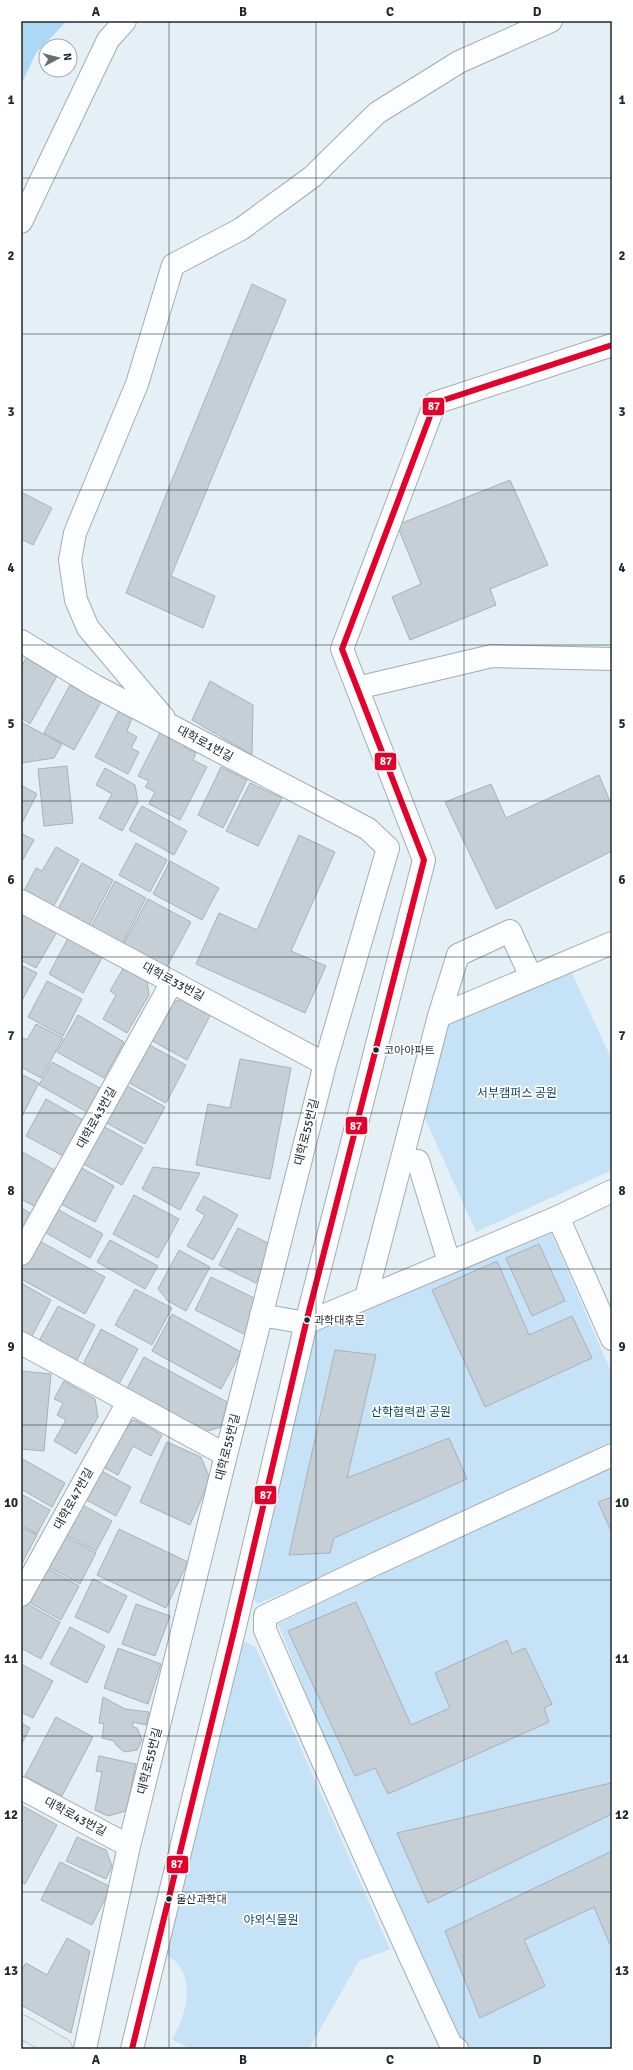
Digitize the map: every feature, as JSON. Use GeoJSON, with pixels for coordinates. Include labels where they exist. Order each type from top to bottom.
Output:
{"type":"FeatureCollection","features":[{"type":"Feature","properties":{"kind":"main road"},"geometry":{"type":"LineString","coordinates":[[21,2026],[61,2049]]}},
{"type":"Feature","properties":{"kind":"street"},"geometry":{"type":"LineString","coordinates":[[21,222],[108,40],[125,21]]}},
{"type":"Feature","properties":{"kind":"street"},"geometry":{"type":"LineString","coordinates":[[171,726],[88,628],[76,600],[70,560],[74,533],[137,384],[173,265],[241,229],[312,177],[377,113],[459,62],[551,21]]}},
{"type":"Feature","properties":{"kind":"street"},"geometry":{"type":"LineString","coordinates":[[132,2049],[234,1631],[306,1323],[424,860],[342,649],[435,403],[612,345]]}},
{"type":"Feature","properties":{"kind":"street","name":"대학로1번길"},"geometry":{"type":"LineString","coordinates":[[21,641],[95,686],[368,829],[388,848]]}},
{"type":"Feature","properties":{"kind":"street"},"geometry":{"type":"LineString","coordinates":[[357,688],[492,656],[612,659]]}},
{"type":"Feature","properties":{"kind":"street","name":"대학로55번길"},"geometry":{"type":"LineString","coordinates":[[85,2049],[129,1846],[261,1315],[325,1064],[388,848]]}},
{"type":"Feature","properties":{"kind":"street","name":"대학로33번길"},"geometry":{"type":"LineString","coordinates":[[21,901],[325,1064]]}},
{"type":"Feature","properties":{"kind":"street"},"geometry":{"type":"LineString","coordinates":[[366,1297],[439,1016],[458,955],[510,931],[531,977]]}},
{"type":"Feature","properties":{"kind":"street"},"geometry":{"type":"LineString","coordinates":[[439,1016],[612,943]]}},
{"type":"Feature","properties":{"kind":"street","name":"대학로43번길"},"geometry":{"type":"LineString","coordinates":[[21,1254],[172,982]]}},
{"type":"Feature","properties":{"kind":"street"},"geometry":{"type":"LineString","coordinates":[[402,1160],[418,1161],[449,1262]]}},
{"type":"Feature","properties":{"kind":"street"},"geometry":{"type":"LineString","coordinates":[[261,1315],[306,1323],[558,1216],[612,1191]]}},
{"type":"Feature","properties":{"kind":"street"},"geometry":{"type":"LineString","coordinates":[[558,1216],[612,1339]]}},
{"type":"Feature","properties":{"kind":"street"},"geometry":{"type":"LineString","coordinates":[[21,1343],[226,1455]]}},
{"type":"Feature","properties":{"kind":"street","name":"대학로47번길"},"geometry":{"type":"LineString","coordinates":[[21,1596],[128,1402]]}},
{"type":"Feature","properties":{"kind":"street"},"geometry":{"type":"LineString","coordinates":[[234,1631],[612,1455]]}},
{"type":"Feature","properties":{"kind":"street"},"geometry":{"type":"LineString","coordinates":[[265,1616],[265,1630],[364,1858],[451,2045],[457,2049]]}},
{"type":"Feature","properties":{"kind":"street","name":"대학로43번길"},"geometry":{"type":"LineString","coordinates":[[21,1788],[129,1846]]}},
{"type":"Feature","properties":{"kind":"green space","name":"서부캠퍼스 공원"},"geometry":{"type":"Polygon","coordinates":[[[567,962],[612,1060],[612,1170],[476,1232],[418,1103],[439,1016],[567,962]]]}},
{"type":"Feature","properties":{"kind":"green space","name":"산학협력관 공원"},"geometry":{"type":"Polygon","coordinates":[[[550,1230],[612,1374],[612,1441],[351,1565],[257,1604],[253,1597],[313,1333],[550,1230]]]}},
{"type":"Feature","properties":{"kind":"green space"},"geometry":{"type":"Polygon","coordinates":[[[612,1466],[612,2049],[473,2049],[457,2039],[364,1839],[278,1624],[414,1558],[612,1466]]]}},
{"type":"Feature","properties":{"kind":"green space","name":"야외식물원"},"geometry":{"type":"Polygon","coordinates":[[[246,1642],[255,1647],[259,1654],[390,1949],[359,1961],[309,2049],[190,2049],[172,2039],[186,2004],[187,1994],[184,1976],[180,1967],[164,1951],[237,1646],[246,1642]]]}},
{"type":"Feature","properties":{"kind":"shaded area"},"geometry":{"type":"Polygon","coordinates":[[[21,21],[67,21],[51,38],[38,38],[38,51],[21,85],[21,21]]]}},
{"type":"Feature","properties":{"kind":"building"},"geometry":{"type":"Polygon","coordinates":[[[252,284],[286,300],[171,576],[215,596],[203,628],[126,593],[252,284]]]}},
{"type":"Feature","properties":{"kind":"building"},"geometry":{"type":"Polygon","coordinates":[[[510,480],[548,565],[490,589],[496,605],[410,640],[392,597],[421,584],[397,525],[510,480]]]}},
{"type":"Feature","properties":{"kind":"building"},"geometry":{"type":"Polygon","coordinates":[[[21,492],[52,508],[33,545],[21,539],[21,492]]]}},
{"type":"Feature","properties":{"kind":"building"},"geometry":{"type":"Polygon","coordinates":[[[26,658],[57,676],[30,724],[21,718],[21,667],[26,658]]]}},
{"type":"Feature","properties":{"kind":"building"},"geometry":{"type":"Polygon","coordinates":[[[210,681],[253,705],[252,755],[192,720],[210,681]]]}},
{"type":"Feature","properties":{"kind":"building"},"geometry":{"type":"Polygon","coordinates":[[[70,685],[101,702],[74,750],[44,733],[70,685]]]}},
{"type":"Feature","properties":{"kind":"building"},"geometry":{"type":"Polygon","coordinates":[[[121,711],[133,715],[127,731],[137,737],[131,748],[139,752],[128,774],[95,757],[118,712],[121,711]]]}},
{"type":"Feature","properties":{"kind":"building"},"geometry":{"type":"Polygon","coordinates":[[[21,722],[62,744],[54,758],[21,763],[21,722]]]}},
{"type":"Feature","properties":{"kind":"building"},"geometry":{"type":"Polygon","coordinates":[[[161,731],[186,744],[184,747],[196,753],[193,760],[207,767],[180,820],[149,804],[155,792],[145,787],[149,781],[138,776],[161,731]]]}},
{"type":"Feature","properties":{"kind":"building"},"geometry":{"type":"Polygon","coordinates":[[[67,766],[73,823],[44,826],[38,769],[67,766]]]}},
{"type":"Feature","properties":{"kind":"building"},"geometry":{"type":"Polygon","coordinates":[[[221,767],[247,780],[223,828],[198,815],[221,767]]]}},
{"type":"Feature","properties":{"kind":"building"},"geometry":{"type":"Polygon","coordinates":[[[105,768],[135,785],[138,802],[122,831],[99,818],[112,794],[96,785],[105,768]]]}},
{"type":"Feature","properties":{"kind":"building"},"geometry":{"type":"Polygon","coordinates":[[[599,775],[612,806],[612,851],[496,909],[445,802],[491,784],[506,818],[599,775]]]}},
{"type":"Feature","properties":{"kind":"building"},"geometry":{"type":"Polygon","coordinates":[[[250,783],[282,798],[258,846],[226,831],[250,783]]]}},
{"type":"Feature","properties":{"kind":"building"},"geometry":{"type":"Polygon","coordinates":[[[21,785],[37,794],[22,823],[21,822],[21,785]]]}},
{"type":"Feature","properties":{"kind":"building"},"geometry":{"type":"Polygon","coordinates":[[[142,806],[187,831],[174,855],[129,830],[142,806]]]}},
{"type":"Feature","properties":{"kind":"building"},"geometry":{"type":"Polygon","coordinates":[[[21,833],[34,840],[21,863],[21,833]]]}},
{"type":"Feature","properties":{"kind":"building"},"geometry":{"type":"Polygon","coordinates":[[[299,835],[335,852],[291,951],[326,966],[305,1013],[196,964],[219,913],[257,930],[299,835]]]}},
{"type":"Feature","properties":{"kind":"building"},"geometry":{"type":"Polygon","coordinates":[[[136,843],[167,860],[150,892],[119,875],[136,843]]]}},
{"type":"Feature","properties":{"kind":"building"},"geometry":{"type":"Polygon","coordinates":[[[56,847],[79,860],[52,909],[23,893],[36,868],[42,871],[56,847]]]}},
{"type":"Feature","properties":{"kind":"building"},"geometry":{"type":"Polygon","coordinates":[[[170,861],[219,888],[202,920],[153,894],[170,861]]]}},
{"type":"Feature","properties":{"kind":"building"},"geometry":{"type":"Polygon","coordinates":[[[82,863],[113,880],[88,928],[57,911],[82,863]]]}},
{"type":"Feature","properties":{"kind":"building"},"geometry":{"type":"Polygon","coordinates":[[[115,881],[146,898],[121,946],[90,929],[115,881]]]}},
{"type":"Feature","properties":{"kind":"building"},"geometry":{"type":"Polygon","coordinates":[[[148,899],[191,922],[165,970],[122,947],[148,899]]]}},
{"type":"Feature","properties":{"kind":"building"},"geometry":{"type":"Polygon","coordinates":[[[27,913],[58,930],[36,968],[21,960],[21,914],[27,913]]]}},
{"type":"Feature","properties":{"kind":"building"},"geometry":{"type":"Polygon","coordinates":[[[68,938],[103,956],[83,993],[49,974],[68,938]]]}},
{"type":"Feature","properties":{"kind":"building"},"geometry":{"type":"Polygon","coordinates":[[[21,965],[37,973],[21,1002],[21,965]]]}},
{"type":"Feature","properties":{"kind":"building"},"geometry":{"type":"Polygon","coordinates":[[[124,967],[147,980],[149,995],[127,1033],[103,1019],[116,995],[110,991],[124,967]]]}},
{"type":"Feature","properties":{"kind":"building"},"geometry":{"type":"Polygon","coordinates":[[[47,981],[82,999],[63,1036],[28,1017],[47,981]]]}},
{"type":"Feature","properties":{"kind":"building"},"geometry":{"type":"Polygon","coordinates":[[[186,998],[212,1012],[187,1060],[149,1039],[167,1004],[186,998]]]}},
{"type":"Feature","properties":{"kind":"building"},"geometry":{"type":"Polygon","coordinates":[[[78,1015],[124,1042],[104,1078],[57,1052],[78,1015]]]}},
{"type":"Feature","properties":{"kind":"building"},"geometry":{"type":"Polygon","coordinates":[[[36,1024],[63,1038],[41,1078],[21,1067],[21,1037],[27,1040],[36,1024]]]}},
{"type":"Feature","properties":{"kind":"building"},"geometry":{"type":"Polygon","coordinates":[[[144,1042],[186,1065],[166,1103],[124,1080],[144,1042]]]}},
{"type":"Feature","properties":{"kind":"building"},"geometry":{"type":"Polygon","coordinates":[[[240,1059],[291,1068],[270,1179],[196,1165],[208,1104],[230,1108],[240,1059]]]}},
{"type":"Feature","properties":{"kind":"building"},"geometry":{"type":"Polygon","coordinates":[[[52,1062],[100,1088],[87,1112],[39,1085],[52,1062]]]}},
{"type":"Feature","properties":{"kind":"building"},"geometry":{"type":"Polygon","coordinates":[[[21,1074],[39,1083],[21,1118],[21,1074]]]}},
{"type":"Feature","properties":{"kind":"building"},"geometry":{"type":"Polygon","coordinates":[[[124,1084],[165,1107],[145,1144],[103,1121],[124,1084]]]}},
{"type":"Feature","properties":{"kind":"building"},"geometry":{"type":"Polygon","coordinates":[[[46,1099],[83,1120],[63,1156],[26,1136],[46,1099]]]}},
{"type":"Feature","properties":{"kind":"building"},"geometry":{"type":"Polygon","coordinates":[[[101,1125],[143,1148],[122,1185],[80,1162],[101,1125]]]}},
{"type":"Feature","properties":{"kind":"building"},"geometry":{"type":"Polygon","coordinates":[[[21,1151],[56,1171],[36,1207],[21,1199],[21,1151]]]}},
{"type":"Feature","properties":{"kind":"building"},"geometry":{"type":"Polygon","coordinates":[[[78,1166],[114,1186],[95,1222],[59,1203],[78,1166]]]}},
{"type":"Feature","properties":{"kind":"building"},"geometry":{"type":"Polygon","coordinates":[[[153,1167],[200,1173],[180,1210],[142,1189],[153,1167]]]}},
{"type":"Feature","properties":{"kind":"building"},"geometry":{"type":"Polygon","coordinates":[[[134,1195],[179,1219],[158,1258],[113,1234],[134,1195]]]}},
{"type":"Feature","properties":{"kind":"building"},"geometry":{"type":"Polygon","coordinates":[[[204,1196],[238,1215],[213,1260],[187,1246],[205,1215],[196,1210],[204,1196]]]}},
{"type":"Feature","properties":{"kind":"building"},"geometry":{"type":"Polygon","coordinates":[[[21,1208],[32,1214],[21,1235],[21,1208]]]}},
{"type":"Feature","properties":{"kind":"building"},"geometry":{"type":"Polygon","coordinates":[[[55,1208],[103,1234],[90,1258],[43,1231],[55,1208]]]}},
{"type":"Feature","properties":{"kind":"building"},"geometry":{"type":"Polygon","coordinates":[[[238,1228],[274,1246],[256,1283],[219,1265],[238,1228]]]}},
{"type":"Feature","properties":{"kind":"building"},"geometry":{"type":"Polygon","coordinates":[[[36,1239],[105,1277],[85,1314],[21,1279],[21,1267],[36,1239]]]}},
{"type":"Feature","properties":{"kind":"building"},"geometry":{"type":"Polygon","coordinates":[[[110,1240],[158,1266],[145,1289],[97,1262],[110,1240]]]}},
{"type":"Feature","properties":{"kind":"building"},"geometry":{"type":"Polygon","coordinates":[[[539,1244],[565,1301],[532,1316],[506,1258],[539,1244]]]}},
{"type":"Feature","properties":{"kind":"building"},"geometry":{"type":"Polygon","coordinates":[[[179,1250],[210,1267],[186,1311],[168,1301],[158,1289],[179,1250]]]}},
{"type":"Feature","properties":{"kind":"building"},"geometry":{"type":"Polygon","coordinates":[[[497,1261],[529,1335],[572,1316],[592,1358],[485,1407],[432,1290],[497,1261]]]}},
{"type":"Feature","properties":{"kind":"building"},"geometry":{"type":"Polygon","coordinates":[[[211,1277],[254,1298],[248,1336],[195,1310],[211,1277]]]}},
{"type":"Feature","properties":{"kind":"building"},"geometry":{"type":"Polygon","coordinates":[[[21,1283],[51,1300],[31,1338],[21,1333],[21,1283]]]}},
{"type":"Feature","properties":{"kind":"building"},"geometry":{"type":"Polygon","coordinates":[[[135,1289],[172,1308],[152,1345],[115,1325],[135,1289]]]}},
{"type":"Feature","properties":{"kind":"building"},"geometry":{"type":"Polygon","coordinates":[[[58,1306],[95,1325],[76,1362],[38,1343],[58,1306]]]}},
{"type":"Feature","properties":{"kind":"building"},"geometry":{"type":"Polygon","coordinates":[[[172,1314],[241,1352],[221,1389],[152,1351],[172,1314]]]}},
{"type":"Feature","properties":{"kind":"building"},"geometry":{"type":"Polygon","coordinates":[[[101,1329],[138,1349],[118,1386],[82,1366],[101,1329]]]}},
{"type":"Feature","properties":{"kind":"building"},"geometry":{"type":"Polygon","coordinates":[[[335,1350],[376,1355],[347,1478],[449,1438],[467,1479],[334,1538],[330,1553],[289,1555],[335,1350]]]}},
{"type":"Feature","properties":{"kind":"building"},"geometry":{"type":"Polygon","coordinates":[[[144,1357],[227,1402],[221,1427],[204,1432],[126,1390],[144,1357]]]}},
{"type":"Feature","properties":{"kind":"building"},"geometry":{"type":"Polygon","coordinates":[[[21,1371],[51,1374],[44,1451],[21,1449],[21,1371]]]}},
{"type":"Feature","properties":{"kind":"building"},"geometry":{"type":"Polygon","coordinates":[[[64,1381],[95,1399],[98,1417],[76,1454],[54,1441],[66,1420],[57,1415],[63,1403],[54,1399],[64,1381]]]}},
{"type":"Feature","properties":{"kind":"building"},"geometry":{"type":"Polygon","coordinates":[[[135,1420],[162,1435],[151,1456],[133,1446],[118,1475],[98,1464],[119,1425],[135,1420]]]}},
{"type":"Feature","properties":{"kind":"building"},"geometry":{"type":"Polygon","coordinates":[[[167,1442],[201,1457],[210,1479],[190,1525],[140,1502],[167,1442]]]}},
{"type":"Feature","properties":{"kind":"building"},"geometry":{"type":"Polygon","coordinates":[[[21,1458],[65,1483],[52,1507],[21,1489],[21,1458]]]}},
{"type":"Feature","properties":{"kind":"building"},"geometry":{"type":"Polygon","coordinates":[[[96,1468],[131,1487],[116,1516],[81,1497],[96,1468]]]}},
{"type":"Feature","properties":{"kind":"building"},"geometry":{"type":"Polygon","coordinates":[[[21,1494],[50,1510],[37,1534],[21,1525],[21,1494]]]}},
{"type":"Feature","properties":{"kind":"building"},"geometry":{"type":"Polygon","coordinates":[[[612,1497],[612,1533],[598,1502],[612,1497]]]}},
{"type":"Feature","properties":{"kind":"building"},"geometry":{"type":"Polygon","coordinates":[[[77,1502],[112,1521],[96,1551],[61,1532],[77,1502]]]}},
{"type":"Feature","properties":{"kind":"building"},"geometry":{"type":"Polygon","coordinates":[[[21,1527],[37,1535],[21,1565],[21,1527]]]}},
{"type":"Feature","properties":{"kind":"building"},"geometry":{"type":"Polygon","coordinates":[[[119,1529],[188,1562],[166,1608],[97,1575],[119,1529]]]}},
{"type":"Feature","properties":{"kind":"building"},"geometry":{"type":"Polygon","coordinates":[[[61,1534],[96,1553],[80,1584],[45,1565],[61,1534]]]}},
{"type":"Feature","properties":{"kind":"building"},"geometry":{"type":"Polygon","coordinates":[[[43,1566],[79,1586],[61,1620],[25,1600],[43,1566]]]}},
{"type":"Feature","properties":{"kind":"building"},"geometry":{"type":"Polygon","coordinates":[[[93,1579],[127,1596],[109,1633],[75,1617],[93,1579]]]}},
{"type":"Feature","properties":{"kind":"building"},"geometry":{"type":"Polygon","coordinates":[[[24,1602],[60,1622],[41,1659],[21,1648],[21,1607],[24,1602]]]}},
{"type":"Feature","properties":{"kind":"building"},"geometry":{"type":"Polygon","coordinates":[[[356,1602],[411,1725],[450,1708],[435,1673],[507,1640],[512,1654],[525,1648],[552,1704],[544,1708],[549,1722],[388,1794],[375,1768],[355,1776],[288,1631],[356,1602]]]}},
{"type":"Feature","properties":{"kind":"building"},"geometry":{"type":"Polygon","coordinates":[[[136,1604],[170,1616],[155,1656],[122,1644],[136,1604]]]}},
{"type":"Feature","properties":{"kind":"building"},"geometry":{"type":"Polygon","coordinates":[[[70,1627],[105,1646],[87,1683],[50,1664],[70,1627]]]}},
{"type":"Feature","properties":{"kind":"building"},"geometry":{"type":"Polygon","coordinates":[[[118,1648],[161,1664],[148,1704],[104,1688],[118,1648]]]}},
{"type":"Feature","properties":{"kind":"building"},"geometry":{"type":"Polygon","coordinates":[[[21,1664],[53,1681],[33,1718],[21,1712],[21,1664]]]}},
{"type":"Feature","properties":{"kind":"building"},"geometry":{"type":"Polygon","coordinates":[[[103,1697],[125,1709],[149,1712],[146,1725],[133,1722],[133,1727],[137,1728],[142,1740],[137,1750],[124,1752],[116,1745],[114,1741],[102,1738],[104,1724],[99,1723],[103,1697]]]}},
{"type":"Feature","properties":{"kind":"building"},"geometry":{"type":"Polygon","coordinates":[[[56,1717],[93,1737],[62,1796],[25,1776],[56,1717]]]}},
{"type":"Feature","properties":{"kind":"building"},"geometry":{"type":"Polygon","coordinates":[[[21,1723],[30,1728],[21,1745],[21,1723]]]}},
{"type":"Feature","properties":{"kind":"building"},"geometry":{"type":"Polygon","coordinates":[[[99,1756],[136,1764],[126,1811],[108,1816],[95,1810],[102,1772],[96,1771],[99,1756]]]}},
{"type":"Feature","properties":{"kind":"building"},"geometry":{"type":"Polygon","coordinates":[[[611,1783],[612,1814],[428,1903],[397,1833],[611,1783]]]}},
{"type":"Feature","properties":{"kind":"building"},"geometry":{"type":"Polygon","coordinates":[[[21,1805],[57,1825],[25,1884],[21,1882],[21,1805]]]}},
{"type":"Feature","properties":{"kind":"building"},"geometry":{"type":"Polygon","coordinates":[[[77,1837],[106,1850],[112,1866],[106,1879],[66,1861],[77,1837]]]}},
{"type":"Feature","properties":{"kind":"building"},"geometry":{"type":"Polygon","coordinates":[[[612,1851],[612,1949],[594,1907],[524,1940],[545,1986],[480,2018],[445,1931],[612,1851]]]}},
{"type":"Feature","properties":{"kind":"building"},"geometry":{"type":"Polygon","coordinates":[[[60,1862],[111,1887],[92,1925],[41,1900],[60,1862]]]}},
{"type":"Feature","properties":{"kind":"building"},"geometry":{"type":"Polygon","coordinates":[[[67,1938],[90,1951],[71,2033],[21,2005],[21,1971],[26,1963],[47,1975],[67,1938]]]}},
{"type":"Feature","properties":{"kind":"transit line","name":"87"},"geometry":{"type":"LineString","coordinates":[[132,2049],[234,1631],[306,1323],[424,860],[342,649],[435,403],[612,345]]}},
{"type":"Feature","properties":{"kind":"place","name":"코아아파트"},"geometry":{"type":"Point","coordinates":[376,1050]}},
{"type":"Feature","properties":{"kind":"place","name":"과학대후문"},"geometry":{"type":"Point","coordinates":[307,1320]}},
{"type":"Feature","properties":{"kind":"place","name":"울산과학대"},"geometry":{"type":"Point","coordinates":[169,1899]}}]}
